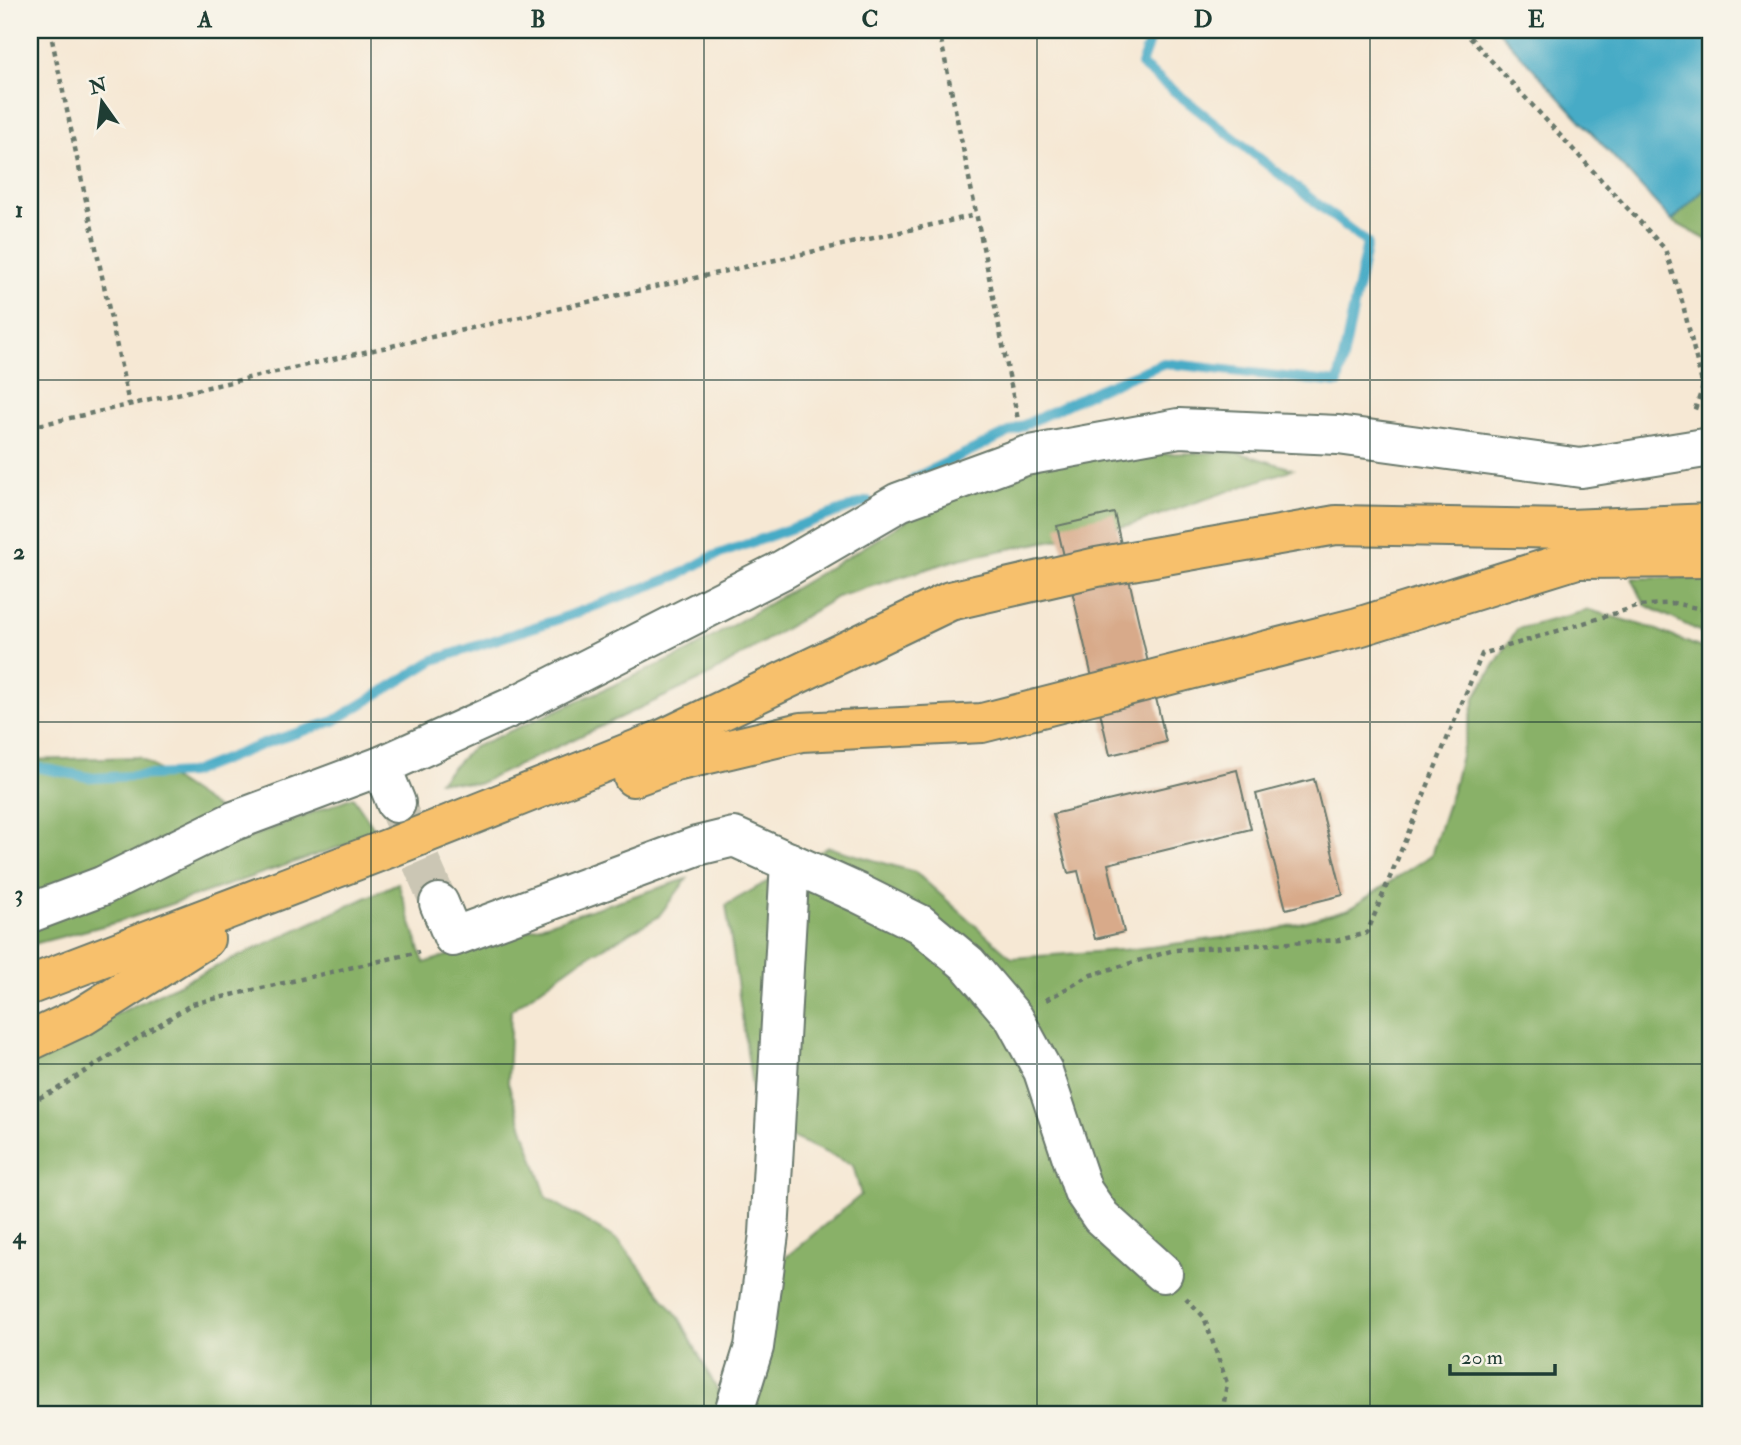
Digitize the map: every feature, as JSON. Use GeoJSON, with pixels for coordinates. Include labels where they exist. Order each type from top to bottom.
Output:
{"type":"FeatureCollection","features":[{"type":"Feature","properties":{"kind":"highway"},"geometry":{"type":"LineString","coordinates":[[30,985],[392,847],[663,739],[950,601],[1097,567],[1336,525],[1570,529],[1711,523]]}},
{"type":"Feature","properties":{"kind":"highway"},"geometry":{"type":"LineString","coordinates":[[30,1006],[205,939],[373,870],[675,762],[801,732],[982,723],[1358,627],[1577,559],[1711,558]]}},
{"type":"Feature","properties":{"kind":"highway"},"geometry":{"type":"LineString","coordinates":[[30,1041],[83,1017],[205,939]]}},
{"type":"Feature","properties":{"kind":"highway"},"geometry":{"type":"LineString","coordinates":[[30,968],[147,940]]}},
{"type":"Feature","properties":{"kind":"street"},"geometry":{"type":"LineString","coordinates":[[30,913],[102,886],[234,821],[381,766],[514,706],[784,569],[899,502],[1025,456],[1179,428],[1338,435],[1581,468],[1701,434]]}},
{"type":"Feature","properties":{"kind":"street"},"geometry":{"type":"LineString","coordinates":[[381,766],[396,803]]}},
{"type":"Feature","properties":{"kind":"street"},"geometry":{"type":"LineString","coordinates":[[446,920],[734,837],[920,924],[968,964],[1014,1018],[1042,1071],[1083,1191],[1101,1217],[1163,1273]]}},
{"type":"Feature","properties":{"kind":"street"},"geometry":{"type":"LineString","coordinates":[[733,1415],[754,1347],[769,1234],[790,862]]}},
{"type":"Feature","properties":{"kind":"path"},"geometry":{"type":"LineString","coordinates":[[50,30],[129,404]]}},
{"type":"Feature","properties":{"kind":"path"},"geometry":{"type":"LineString","coordinates":[[939,30],[1025,456]]}},
{"type":"Feature","properties":{"kind":"path"},"geometry":{"type":"LineString","coordinates":[[1463,30],[1665,249],[1682,301],[1703,387],[1701,434]]}},
{"type":"Feature","properties":{"kind":"path"},"geometry":{"type":"LineString","coordinates":[[30,427],[976,215]]}},
{"type":"Feature","properties":{"kind":"path"},"geometry":{"type":"LineString","coordinates":[[1014,1018],[1091,975],[1174,950],[1339,940],[1367,933],[1482,654],[1639,606],[1673,603],[1711,611]]}},
{"type":"Feature","properties":{"kind":"path"},"geometry":{"type":"LineString","coordinates":[[30,1102],[54,1091],[192,1004],[422,951],[446,920]]}},
{"type":"Feature","properties":{"kind":"path"},"geometry":{"type":"LineString","coordinates":[[1163,1273],[1204,1317],[1227,1382],[1222,1415]]}},
{"type":"Feature","properties":{"kind":"green space"},"geometry":{"type":"Polygon","coordinates":[[[1711,183],[1711,242],[1672,221],[1711,183]]]}},
{"type":"Feature","properties":{"kind":"green space"},"geometry":{"type":"Polygon","coordinates":[[[1237,452],[1293,469],[1133,524],[959,559],[837,597],[706,677],[478,784],[439,781],[472,748],[684,654],[990,468],[1107,455],[1237,452]]]}},
{"type":"Feature","properties":{"kind":"green space"},"geometry":{"type":"Polygon","coordinates":[[[1632,578],[1711,578],[1711,637],[1645,605],[1632,578]]]}},
{"type":"Feature","properties":{"kind":"green space"},"geometry":{"type":"Polygon","coordinates":[[[1589,610],[1652,628],[1711,652],[1711,1415],[750,1415],[763,1276],[861,1195],[853,1165],[757,1121],[726,905],[828,847],[915,872],[1012,958],[1134,949],[1267,932],[1349,909],[1431,855],[1453,788],[1476,695],[1517,629],[1589,610]]]}},
{"type":"Feature","properties":{"kind":"green space"},"geometry":{"type":"Polygon","coordinates":[[[139,757],[222,812],[30,899],[30,760],[139,757]]]}},
{"type":"Feature","properties":{"kind":"green space"},"geometry":{"type":"Polygon","coordinates":[[[353,797],[378,834],[118,922],[30,945],[30,923],[353,797]]]}},
{"type":"Feature","properties":{"kind":"green space"},"geometry":{"type":"Polygon","coordinates":[[[687,879],[658,917],[576,963],[511,1010],[508,1083],[547,1198],[619,1241],[680,1319],[724,1403],[721,1415],[30,1415],[30,1056],[398,883],[424,963],[687,879]]]}},
{"type":"Feature","properties":{"kind":"water"},"geometry":{"type":"Polygon","coordinates":[[[1498,30],[1711,30],[1711,183],[1672,221],[1498,30]]]}},
{"type":"Feature","properties":{"kind":"building"},"geometry":{"type":"Polygon","coordinates":[[[1114,513],[1166,742],[1110,755],[1057,526],[1114,513]]]}},
{"type":"Feature","properties":{"kind":"building"},"geometry":{"type":"Polygon","coordinates":[[[1237,770],[1251,829],[1108,864],[1124,932],[1095,939],[1078,871],[1068,873],[1053,814],[1237,770]]]}},
{"type":"Feature","properties":{"kind":"building"},"geometry":{"type":"Polygon","coordinates":[[[1314,779],[1343,895],[1286,909],[1256,794],[1314,779]]]}},
{"type":"Feature","properties":{"kind":"waterway"},"geometry":{"type":"LineString","coordinates":[[914,478],[1097,390],[1164,363],[1338,383],[1367,243],[1141,65],[1153,30]]}},
{"type":"Feature","properties":{"kind":"waterway"},"geometry":{"type":"LineString","coordinates":[[30,766],[93,778],[190,773],[266,743],[334,721],[434,660],[565,617],[679,575],[711,557],[868,501]]}},
{"type":"Feature","properties":{"kind":"tunnel"},"geometry":{"type":"LineString","coordinates":[[398,809],[439,903]]}}]}
